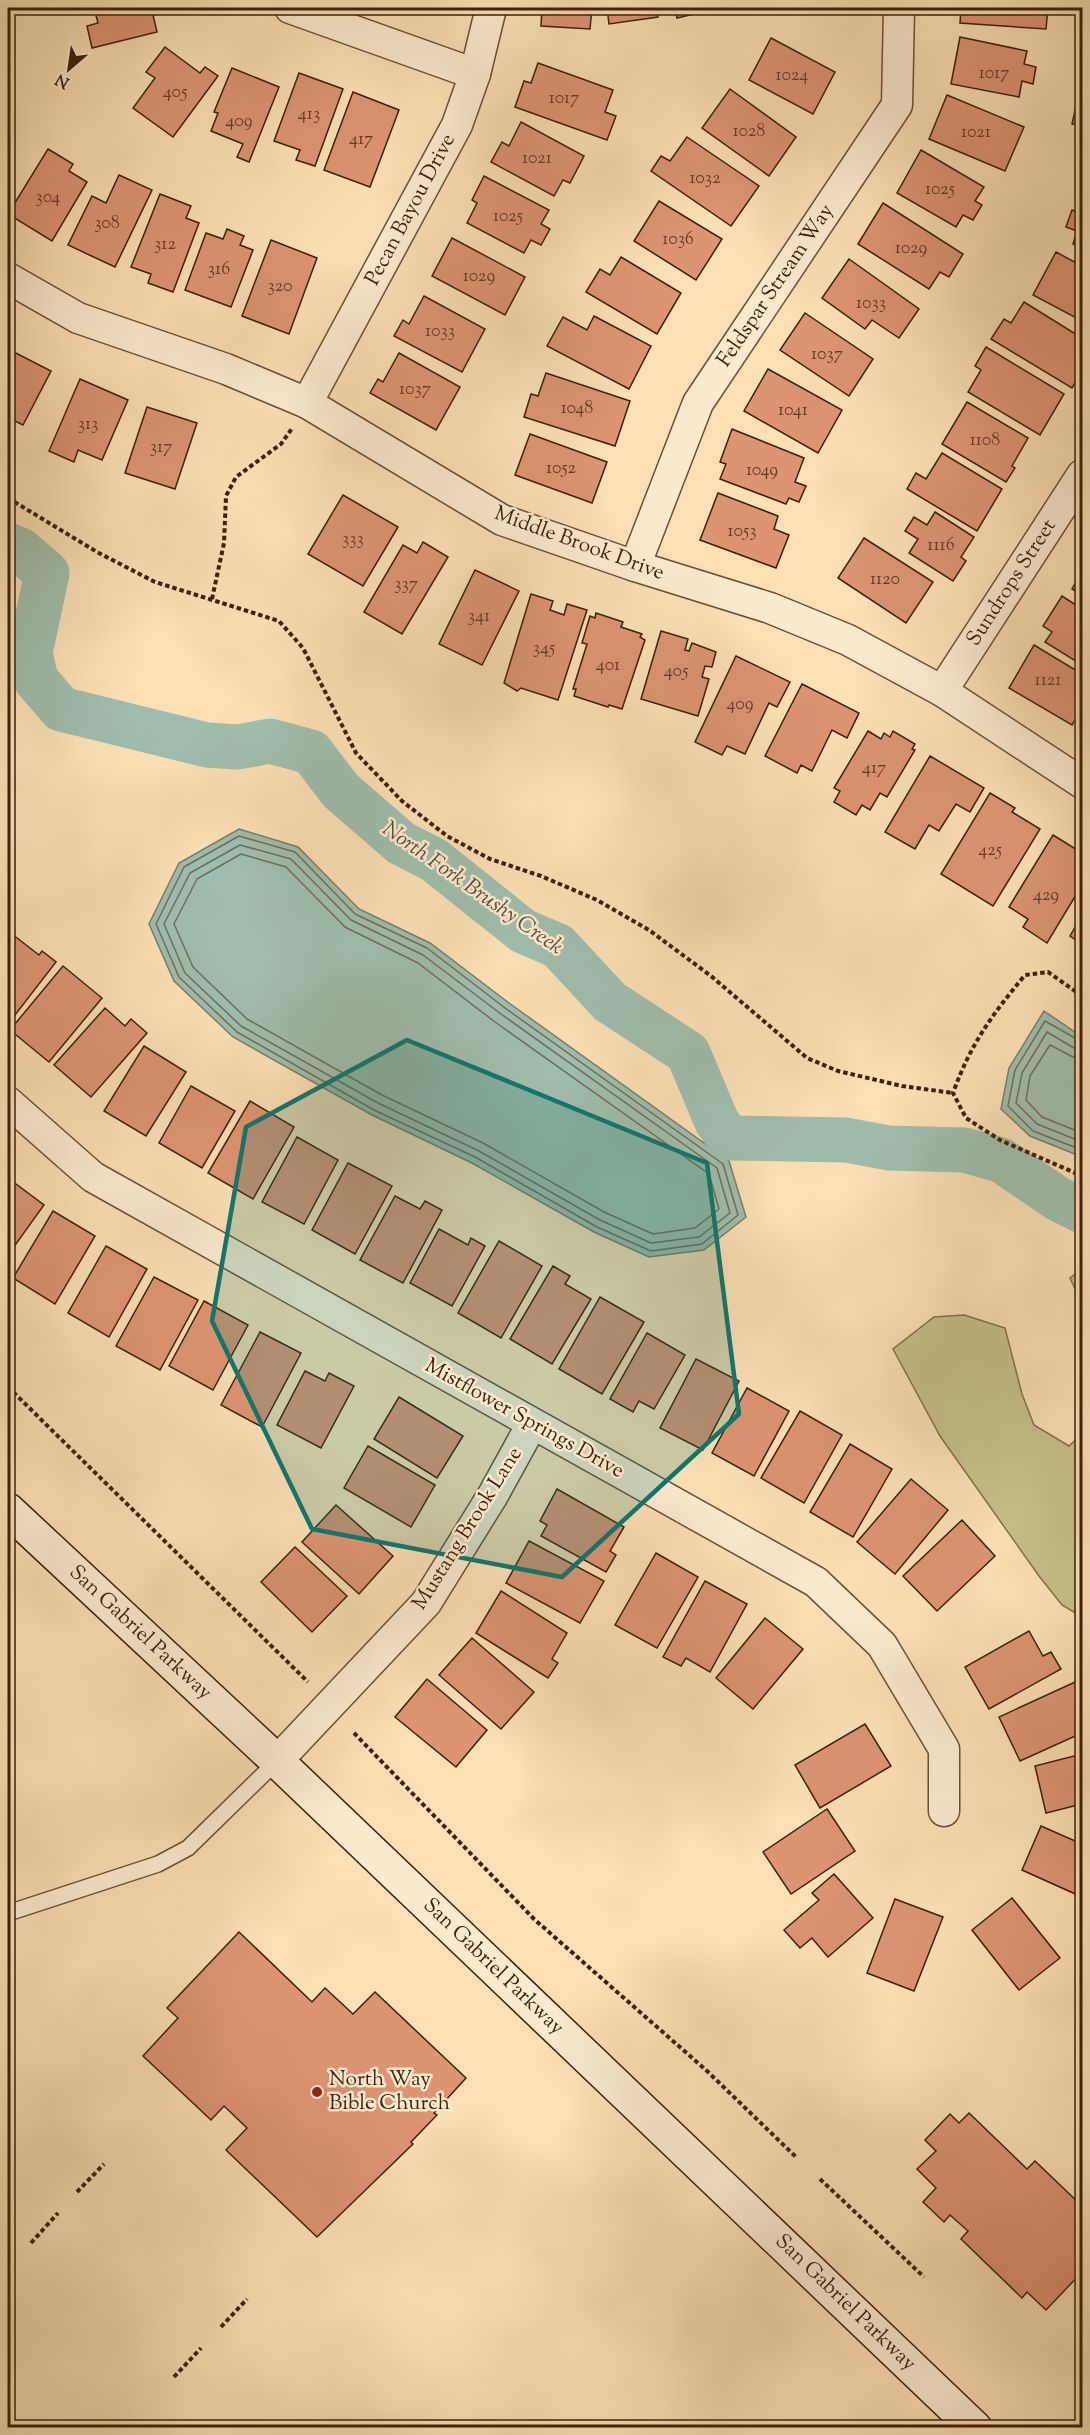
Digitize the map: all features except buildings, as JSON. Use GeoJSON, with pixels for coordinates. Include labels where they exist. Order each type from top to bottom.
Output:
{"type":"FeatureCollection","features":[{"type":"Feature","properties":{"kind":"street"},"geometry":{"type":"LineString","coordinates":[[290,8],[475,74]]}},
{"type":"Feature","properties":{"kind":"street","name":"Pecan Bayou Drive"},"geometry":{"type":"LineString","coordinates":[[300,415],[457,125],[475,74],[491,8]]}},
{"type":"Feature","properties":{"kind":"street","name":"Feldspar Stream Way"},"geometry":{"type":"LineString","coordinates":[[634,566],[698,403],[897,105],[899,8]]}},
{"type":"Feature","properties":{"kind":"street","name":"Middle Brook Drive"},"geometry":{"type":"LineString","coordinates":[[8,278],[78,318],[226,369],[300,415],[502,520],[634,566],[770,608],[848,640],[942,691],[1083,783]]}},
{"type":"Feature","properties":{"kind":"street","name":"Sundrops Street"},"geometry":{"type":"LineString","coordinates":[[942,691],[1083,476]]}},
{"type":"Feature","properties":{"kind":"street","name":"Mistflower Springs Drive"},"geometry":{"type":"LineString","coordinates":[[8,1102],[93,1177],[816,1582],[882,1645],[944,1749],[945,1811]]}},
{"type":"Feature","properties":{"kind":"street","name":"Mustang Brook Lane"},"geometry":{"type":"LineString","coordinates":[[277,1761],[426,1602],[493,1495],[532,1424]]}},
{"type":"Feature","properties":{"kind":"street","name":"San Gabriel Parkway"},"geometry":{"type":"LineString","coordinates":[[8,1510],[277,1761],[975,2427]]}},
{"type":"Feature","properties":{"kind":"lane"},"geometry":{"type":"LineString","coordinates":[[8,1913],[158,1864],[188,1848],[277,1761]]}},
{"type":"Feature","properties":{"kind":"path"},"geometry":{"type":"LineString","coordinates":[[212,599],[224,543],[226,496],[236,477],[281,444],[300,415]]}},
{"type":"Feature","properties":{"kind":"path"},"geometry":{"type":"LineString","coordinates":[[8,498],[97,552],[155,582],[279,621],[303,648],[356,753],[402,801],[447,836],[490,859],[541,876],[597,900],[649,930],[711,976],[807,1058],[838,1071],[902,1086],[953,1093]]}},
{"type":"Feature","properties":{"kind":"path"},"geometry":{"type":"LineString","coordinates":[[1083,996],[1048,972],[1025,975],[995,1012],[966,1057],[953,1093],[966,1118],[1000,1140],[1083,1176]]}},
{"type":"Feature","properties":{"kind":"path"},"geometry":{"type":"LineString","coordinates":[[8,1387],[308,1682]]}},
{"type":"Feature","properties":{"kind":"path"},"geometry":{"type":"LineString","coordinates":[[354,1733],[534,1919],[706,2070],[797,2158]]}},
{"type":"Feature","properties":{"kind":"path"},"geometry":{"type":"LineString","coordinates":[[77,2192],[105,2164]]}},
{"type":"Feature","properties":{"kind":"path"},"geometry":{"type":"LineString","coordinates":[[820,2179],[924,2277]]}},
{"type":"Feature","properties":{"kind":"path"},"geometry":{"type":"LineString","coordinates":[[31,2243],[58,2213]]}},
{"type":"Feature","properties":{"kind":"path"},"geometry":{"type":"LineString","coordinates":[[221,2327],[248,2299]]}},
{"type":"Feature","properties":{"kind":"path"},"geometry":{"type":"LineString","coordinates":[[174,2377],[201,2348]]}},
{"type":"Feature","properties":{"kind":"highlighted area"},"geometry":{"type":"Polygon","coordinates":[[[407,1040],[707,1163],[739,1414],[562,1577],[312,1529],[212,1321],[246,1127],[407,1040]]]}},
{"type":"Feature","properties":{"kind":"shaded area"},"geometry":{"type":"Polygon","coordinates":[[[1082,1269],[1082,1304],[1070,1278],[1082,1269]]]}},
{"type":"Feature","properties":{"kind":"shaded area"},"geometry":{"type":"Polygon","coordinates":[[[964,1315],[1005,1328],[1022,1394],[1034,1425],[1069,1446],[1082,1434],[1082,1617],[1062,1605],[1039,1576],[940,1436],[893,1349],[934,1317],[964,1315]]]}},
{"type":"Feature","properties":{"kind":"water"},"geometry":{"type":"Polygon","coordinates":[[[239,829],[298,847],[359,909],[430,943],[509,1003],[729,1161],[746,1217],[704,1250],[649,1257],[594,1232],[472,1163],[372,1115],[233,1037],[174,981],[149,924],[179,863],[239,829]]]}},
{"type":"Feature","properties":{"kind":"water"},"geometry":{"type":"Polygon","coordinates":[[[1044,1011],[1082,1037],[1082,1157],[1030,1136],[1001,1109],[1009,1068],[1044,1011]]]}},
{"type":"Feature","properties":{"kind":"waterway","name":"North Fork Brushy Creek"},"geometry":{"type":"LineString","coordinates":[[8,545],[20,550],[47,573],[30,653],[36,680],[61,709],[207,745],[238,747],[270,741],[311,752],[341,791],[401,843],[434,860],[523,931],[558,946],[610,1002],[688,1053],[717,1122],[729,1138],[846,1140],[889,1148],[964,1150],[1001,1160],[1058,1199],[1082,1211]]}},
{"type":"Feature","properties":{"kind":"place","name":"North Way Bible Church"},"geometry":{"type":"Point","coordinates":[317,2092]}}]}
